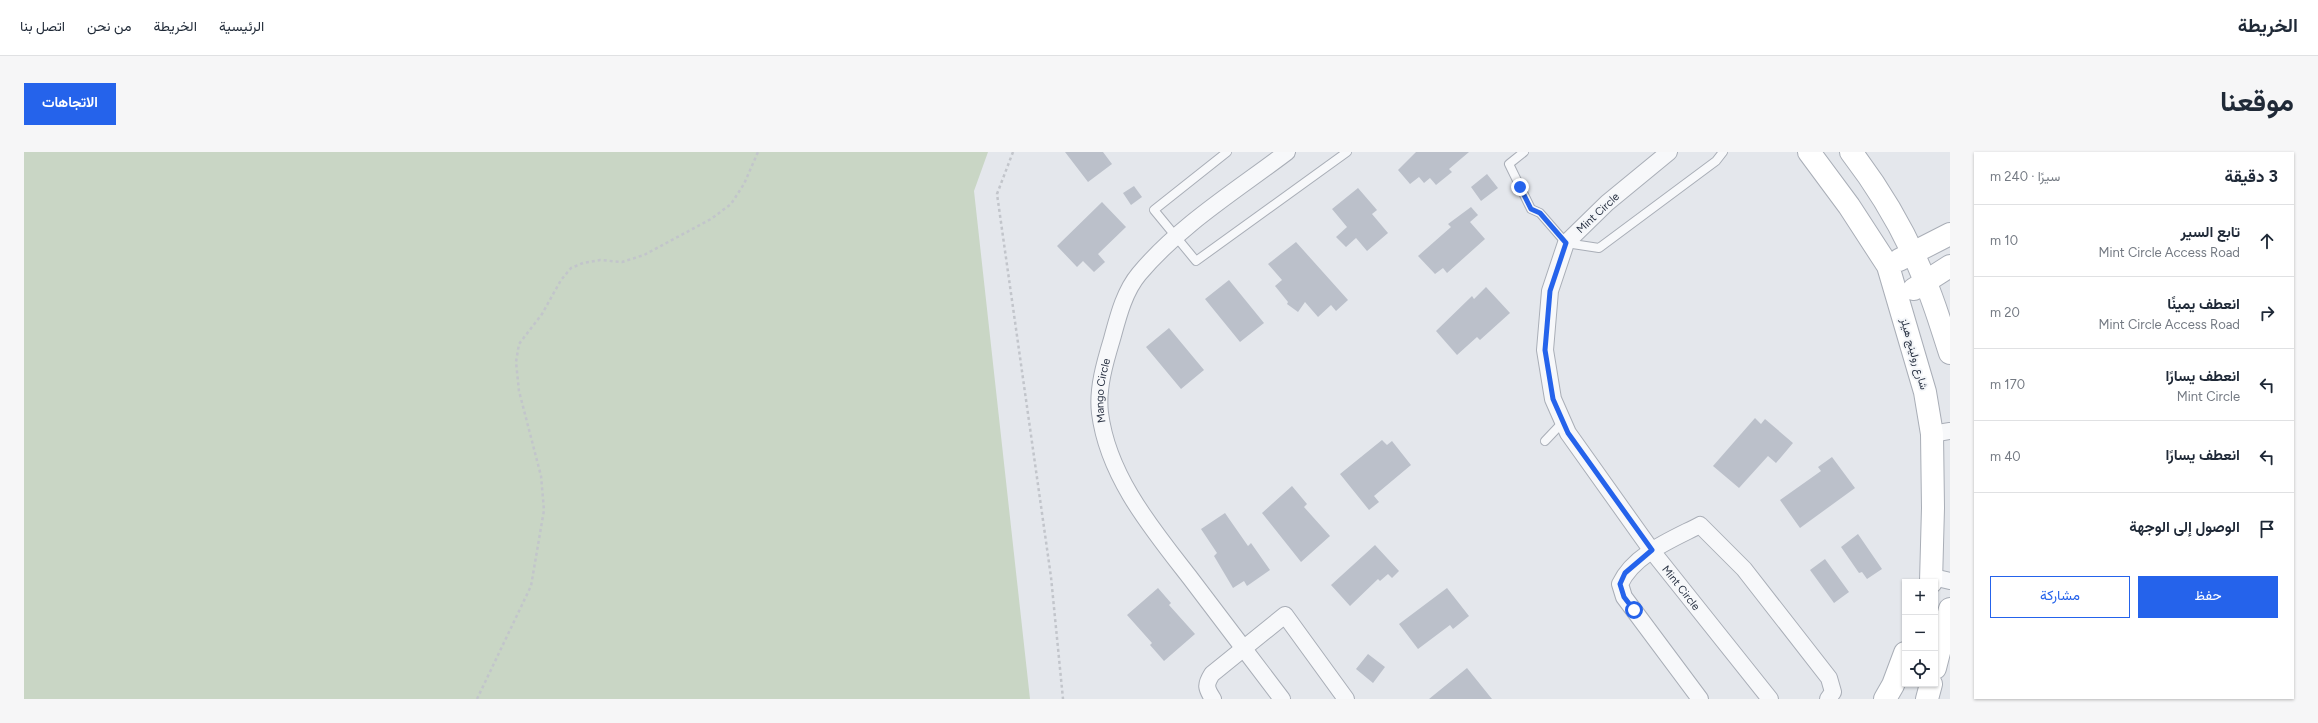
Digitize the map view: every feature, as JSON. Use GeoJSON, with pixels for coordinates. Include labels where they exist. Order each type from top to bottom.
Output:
{"type":"FeatureCollection","features":[{"type":"Feature","properties":{"kind":"main road","name":"شارع رولينج هيلز"},"geometry":{"type":"LineString","coordinates":[[1809,152],[1849,206],[1888,266],[1925,392],[1941,432],[1938,580]]}},
{"type":"Feature","properties":{"kind":"main road"},"geometry":{"type":"LineString","coordinates":[[1851,152],[1871,179],[1913,254],[1926,282],[1950,353]]}},
{"type":"Feature","properties":{"kind":"main road"},"geometry":{"type":"LineString","coordinates":[[1888,266],[1950,234]]}},
{"type":"Feature","properties":{"kind":"main road"},"geometry":{"type":"LineString","coordinates":[[1898,300],[1950,266]]}},
{"type":"Feature","properties":{"kind":"main road"},"geometry":{"type":"LineString","coordinates":[[1938,656],[1950,609]]}},
{"type":"Feature","properties":{"kind":"main road"},"geometry":{"type":"LineString","coordinates":[[1885,699],[1893,685],[1902,661]]}},
{"type":"Feature","properties":{"kind":"main road"},"geometry":{"type":"LineString","coordinates":[[1927,699],[1930,687]]}},
{"type":"Feature","properties":{"kind":"street","name":"Mango Circle"},"geometry":{"type":"LineString","coordinates":[[1282,699],[1144,517],[1123,481],[1107,446],[1100,412],[1102,372],[1127,292],[1138,275],[1176,236],[1287,152]]}},
{"type":"Feature","properties":{"kind":"street","name":"Mint Circle"},"geometry":{"type":"LineString","coordinates":[[1669,152],[1607,203],[1566,243],[1550,291],[1545,350],[1553,399],[1568,433],[1652,550],[1770,699]]}},
{"type":"Feature","properties":{"kind":"street"},"geometry":{"type":"LineString","coordinates":[[1700,699],[1624,597],[1620,584],[1625,573],[1652,550],[1700,525],[1744,569],[1829,678],[1833,692],[1828,699]]}},
{"type":"Feature","properties":{"kind":"street"},"geometry":{"type":"LineString","coordinates":[[1213,699],[1206,689],[1206,683],[1212,674],[1285,615],[1346,699]]}},
{"type":"Feature","properties":{"kind":"lane"},"geometry":{"type":"LineString","coordinates":[[1227,152],[1154,210],[1196,261],[1348,152]]}},
{"type":"Feature","properties":{"kind":"lane"},"geometry":{"type":"LineString","coordinates":[[1524,152],[1509,164],[1531,209],[1540,213],[1566,243],[1599,248],[1716,162],[1723,152]]}},
{"type":"Feature","properties":{"kind":"lane"},"geometry":{"type":"LineString","coordinates":[[1545,441],[1563,422]]}},
{"type":"Feature","properties":{"kind":"path"},"geometry":{"type":"LineString","coordinates":[[477,699],[531,586],[544,510],[541,476],[519,391],[516,362],[519,344],[526,332],[542,314],[561,280],[570,268],[583,263],[600,260],[622,262],[644,255],[711,219],[731,204],[744,184],[758,152]]}},
{"type":"Feature","properties":{"kind":"path"},"geometry":{"type":"LineString","coordinates":[[1013,152],[997,194],[1050,578],[1063,699]]}},
{"type":"Feature","properties":{"kind":"green space"},"geometry":{"type":"Polygon","coordinates":[[[24,152],[988,152],[974,191],[1030,699],[24,699],[24,152]]]}},
{"type":"Feature","properties":{"kind":"building"},"geometry":{"type":"Polygon","coordinates":[[[1065,152],[1103,152],[1112,164],[1088,182],[1065,152]]]}},
{"type":"Feature","properties":{"kind":"building"},"geometry":{"type":"Polygon","coordinates":[[[1416,152],[1469,152],[1449,169],[1452,172],[1436,185],[1430,178],[1424,183],[1419,177],[1410,184],[1398,170],[1416,152]]]}},
{"type":"Feature","properties":{"kind":"building"},"geometry":{"type":"Polygon","coordinates":[[[1487,174],[1498,188],[1481,201],[1471,187],[1487,174]]]}},
{"type":"Feature","properties":{"kind":"building"},"geometry":{"type":"Polygon","coordinates":[[[1134,186],[1142,197],[1131,205],[1123,193],[1134,186]]]}},
{"type":"Feature","properties":{"kind":"building"},"geometry":{"type":"Polygon","coordinates":[[[1358,188],[1377,210],[1372,214],[1388,233],[1367,251],[1356,238],[1346,247],[1336,237],[1347,227],[1332,209],[1358,188]]]}},
{"type":"Feature","properties":{"kind":"building"},"geometry":{"type":"Polygon","coordinates":[[[1102,202],[1126,227],[1098,254],[1105,262],[1094,272],[1083,261],[1077,267],[1057,246],[1102,202]]]}},
{"type":"Feature","properties":{"kind":"building"},"geometry":{"type":"Polygon","coordinates":[[[1471,207],[1478,215],[1470,222],[1485,239],[1447,273],[1443,268],[1435,274],[1418,256],[1451,227],[1448,224],[1471,207]]]}},
{"type":"Feature","properties":{"kind":"building"},"geometry":{"type":"Polygon","coordinates":[[[1296,242],[1348,300],[1336,311],[1331,305],[1318,317],[1305,302],[1298,312],[1287,304],[1288,302],[1275,286],[1282,280],[1268,264],[1296,242]]]}},
{"type":"Feature","properties":{"kind":"building"},"geometry":{"type":"Polygon","coordinates":[[[1229,280],[1264,323],[1240,342],[1205,299],[1229,280]]]}},
{"type":"Feature","properties":{"kind":"building"},"geometry":{"type":"Polygon","coordinates":[[[1486,287],[1510,313],[1480,340],[1477,337],[1457,355],[1436,331],[1472,296],[1474,299],[1486,287]]]}},
{"type":"Feature","properties":{"kind":"building"},"geometry":{"type":"Polygon","coordinates":[[[1169,328],[1204,370],[1181,389],[1146,347],[1169,328]]]}},
{"type":"Feature","properties":{"kind":"building"},"geometry":{"type":"Polygon","coordinates":[[[1755,418],[1761,424],[1765,419],[1793,443],[1776,463],[1768,456],[1739,488],[1713,466],[1755,418]]]}},
{"type":"Feature","properties":{"kind":"building"},"geometry":{"type":"Polygon","coordinates":[[[1382,440],[1387,445],[1392,441],[1411,465],[1374,496],[1379,502],[1369,510],[1340,474],[1382,440]]]}},
{"type":"Feature","properties":{"kind":"building"},"geometry":{"type":"Polygon","coordinates":[[[1832,457],[1855,488],[1800,528],[1780,500],[1821,471],[1818,467],[1832,457]]]}},
{"type":"Feature","properties":{"kind":"building"},"geometry":{"type":"Polygon","coordinates":[[[1292,486],[1307,504],[1304,507],[1330,536],[1301,562],[1262,513],[1292,486]]]}},
{"type":"Feature","properties":{"kind":"building"},"geometry":{"type":"Polygon","coordinates":[[[1225,513],[1248,546],[1251,543],[1270,570],[1247,586],[1244,581],[1233,588],[1214,556],[1217,553],[1201,529],[1225,513]]]}},
{"type":"Feature","properties":{"kind":"building"},"geometry":{"type":"Polygon","coordinates":[[[1858,534],[1882,569],[1867,579],[1862,572],[1859,573],[1841,547],[1858,534]]]}},
{"type":"Feature","properties":{"kind":"building"},"geometry":{"type":"Polygon","coordinates":[[[1375,545],[1399,571],[1392,578],[1388,574],[1380,581],[1378,579],[1350,606],[1331,585],[1375,545]]]}},
{"type":"Feature","properties":{"kind":"building"},"geometry":{"type":"Polygon","coordinates":[[[1825,559],[1849,592],[1834,603],[1810,570],[1825,559]]]}},
{"type":"Feature","properties":{"kind":"building"},"geometry":{"type":"Polygon","coordinates":[[[1158,588],[1171,603],[1169,605],[1195,634],[1164,661],[1150,645],[1152,643],[1127,615],[1158,588]]]}},
{"type":"Feature","properties":{"kind":"building"},"geometry":{"type":"Polygon","coordinates":[[[1447,588],[1469,616],[1453,629],[1450,625],[1418,649],[1399,624],[1447,588]]]}},
{"type":"Feature","properties":{"kind":"building"},"geometry":{"type":"Polygon","coordinates":[[[1368,654],[1385,667],[1373,683],[1356,669],[1368,654]]]}},
{"type":"Feature","properties":{"kind":"building"},"geometry":{"type":"Polygon","coordinates":[[[1467,668],[1492,699],[1429,699],[1467,668]]]}},
{"type":"Feature","properties":{"kind":"route"},"geometry":{"type":"LineString","coordinates":[[1520,187],[1531,209],[1540,213],[1566,243],[1550,291],[1545,350],[1553,399],[1568,433],[1652,550],[1625,573],[1620,584],[1624,597],[1634,610]]}}]}
